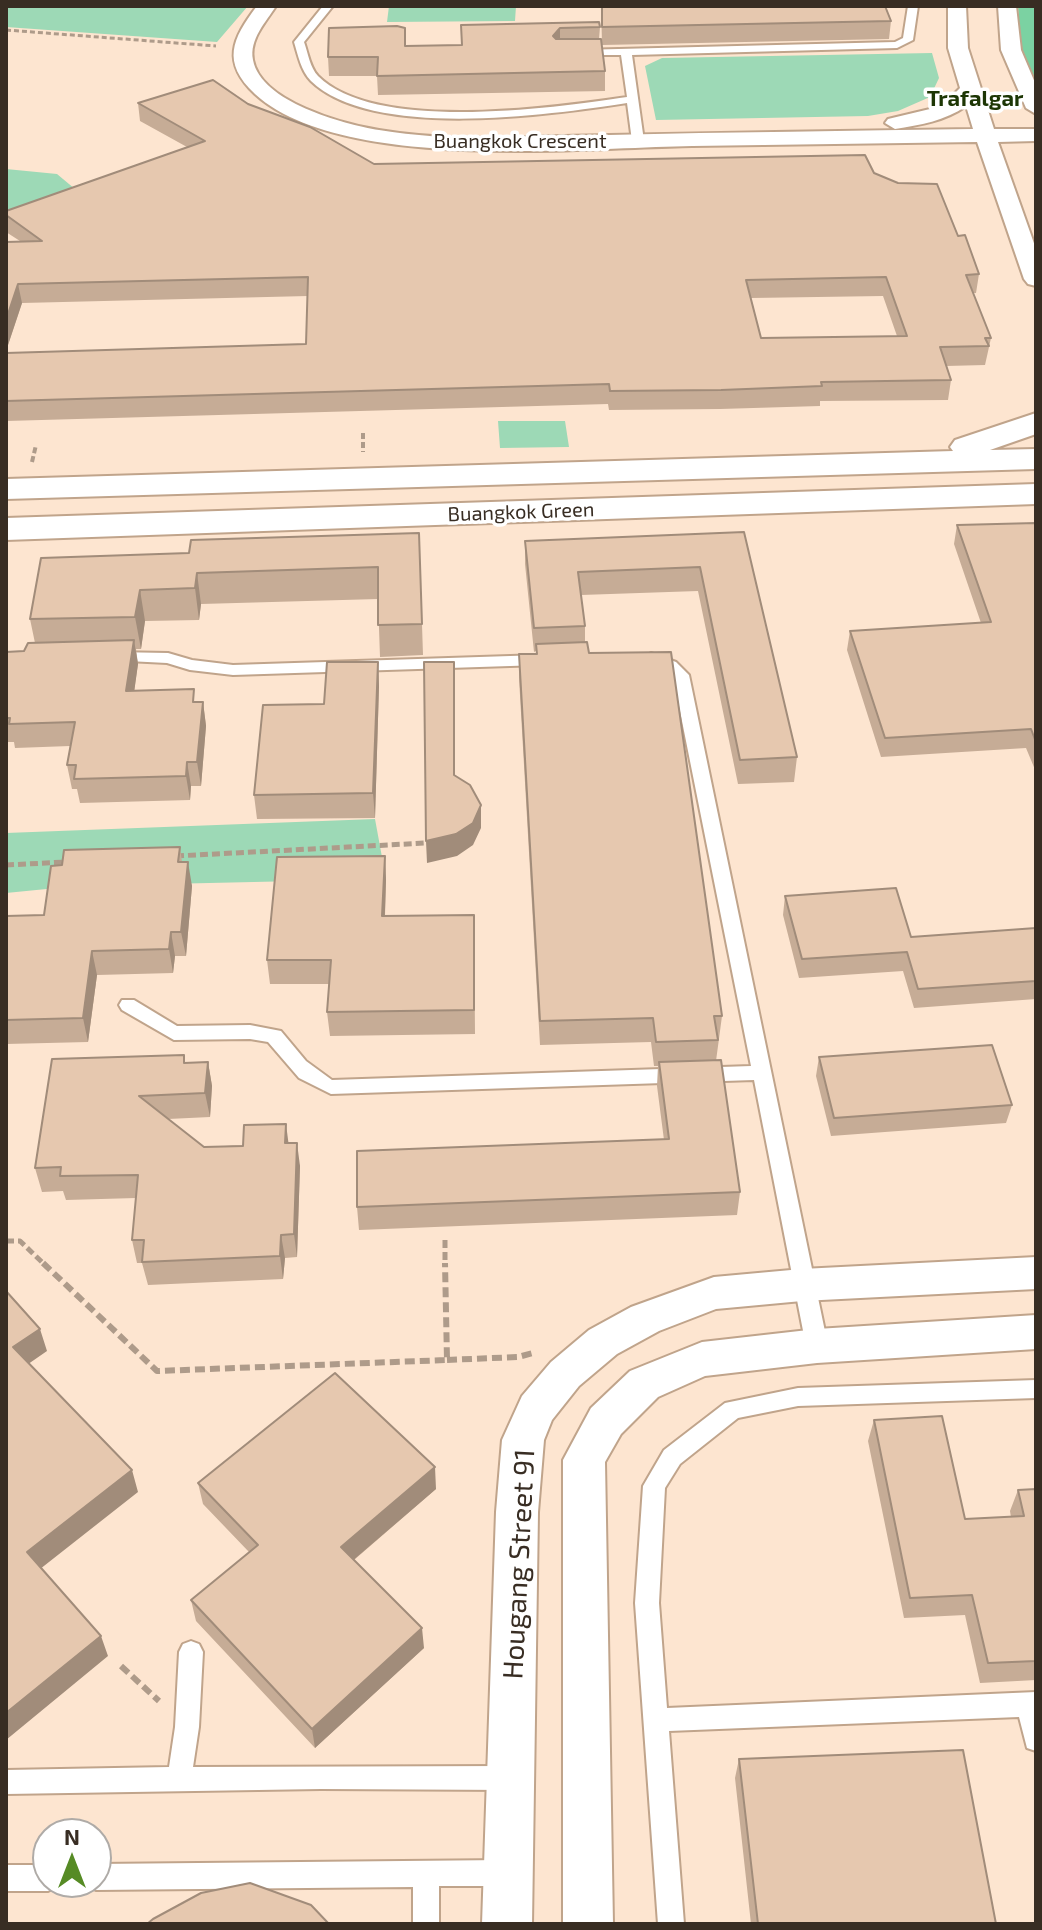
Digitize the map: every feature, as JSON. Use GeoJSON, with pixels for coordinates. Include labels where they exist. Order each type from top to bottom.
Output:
{"type":"FeatureCollection","features":[{"type":"Feature","properties":{"kind":"main road"},"geometry":{"type":"LineString","coordinates":[[910,463],[992,440],[1036,423]]}},
{"type":"Feature","properties":{"kind":"main road","name":"Buangkok Green"},"geometry":{"type":"LineString","coordinates":[[6,489],[1036,459]]}},
{"type":"Feature","properties":{"kind":"main road","name":"Buangkok Green"},"geometry":{"type":"LineString","coordinates":[[6,529],[1034,495]]}},
{"type":"Feature","properties":{"kind":"street","name":"Buangkok Crescent"},"geometry":{"type":"LineString","coordinates":[[267,6],[244,36],[242,61],[246,76],[266,94],[294,111],[338,128],[382,138],[443,142],[883,131],[984,131],[1036,135]]}},
{"type":"Feature","properties":{"kind":"street"},"geometry":{"type":"LineString","coordinates":[[266,38],[289,6]]}},
{"type":"Feature","properties":{"kind":"street"},"geometry":{"type":"LineString","coordinates":[[957,6],[958,48],[1004,195],[1036,279]]}},
{"type":"Feature","properties":{"kind":"street"},"geometry":{"type":"LineString","coordinates":[[1007,6],[1011,50],[1036,108]]}},
{"type":"Feature","properties":{"kind":"street","name":"Buangkok Crescent"},"geometry":{"type":"LineString","coordinates":[[265,62],[280,84],[311,105],[345,118],[385,127],[637,135]]}},
{"type":"Feature","properties":{"kind":"street","name":"Buangkok Crescent"},"geometry":{"type":"LineString","coordinates":[[883,131],[945,110],[964,99],[971,88]]}},
{"type":"Feature","properties":{"kind":"street","name":"Buangkok Crescent"},"geometry":{"type":"LineString","coordinates":[[984,131],[1036,126]]}},
{"type":"Feature","properties":{"kind":"street","name":"Buangkok Crescent"},"geometry":{"type":"LineString","coordinates":[[883,131],[937,147],[966,161],[1004,195]]}},
{"type":"Feature","properties":{"kind":"street","name":"Hougang Street 91"},"geometry":{"type":"LineString","coordinates":[[507,1924],[517,1512],[523,1440],[536,1409],[565,1374],[594,1350],[645,1319],[714,1293],[802,1285],[1036,1273]]}},
{"type":"Feature","properties":{"kind":"street"},"geometry":{"type":"LineString","coordinates":[[588,1924],[584,1460],[606,1421],[644,1384],[702,1359],[817,1346],[1036,1332]]}},
{"type":"Feature","properties":{"kind":"lane"},"geometry":{"type":"LineString","coordinates":[[328,6],[299,42],[304,60],[315,79],[340,96],[366,106],[419,113],[498,114],[586,107],[632,99]]}},
{"type":"Feature","properties":{"kind":"lane"},"geometry":{"type":"LineString","coordinates":[[560,53],[897,45],[908,40],[913,6]]}},
{"type":"Feature","properties":{"kind":"lane"},"geometry":{"type":"LineString","coordinates":[[626,52],[637,135]]}},
{"type":"Feature","properties":{"kind":"lane"},"geometry":{"type":"LineString","coordinates":[[636,656],[671,665],[681,675],[802,1285],[817,1346]]}},
{"type":"Feature","properties":{"kind":"lane"},"geometry":{"type":"LineString","coordinates":[[94,658],[168,658],[200,667],[233,670],[551,659]]}},
{"type":"Feature","properties":{"kind":"lane"},"geometry":{"type":"LineString","coordinates":[[128,1005],[156,1025],[174,1033],[250,1032],[274,1036],[306,1074],[315,1082],[331,1087],[761,1073]]}},
{"type":"Feature","properties":{"kind":"lane"},"geometry":{"type":"LineString","coordinates":[[671,1924],[647,1603],[654,1486],[672,1457],[733,1410],[798,1397],[1036,1389]]}},
{"type":"Feature","properties":{"kind":"lane"},"geometry":{"type":"LineString","coordinates":[[179,1781],[187,1727],[191,1652]]}},
{"type":"Feature","properties":{"kind":"lane"},"geometry":{"type":"LineString","coordinates":[[656,1720],[1032,1705],[1036,1739]]}},
{"type":"Feature","properties":{"kind":"lane"},"geometry":{"type":"LineString","coordinates":[[6,1782],[321,1777],[510,1778]]}},
{"type":"Feature","properties":{"kind":"lane"},"geometry":{"type":"LineString","coordinates":[[112,1877],[508,1873]]}},
{"type":"Feature","properties":{"kind":"lane"},"geometry":{"type":"LineString","coordinates":[[426,1874],[426,1924]]}},
{"type":"Feature","properties":{"kind":"lane"},"geometry":{"type":"LineString","coordinates":[[6,1878],[32,1878]]}},
{"type":"Feature","properties":{"kind":"path"},"geometry":{"type":"LineString","coordinates":[[6,30],[227,47]]}},
{"type":"Feature","properties":{"kind":"path"},"geometry":{"type":"LineString","coordinates":[[363,433],[363,446]]}},
{"type":"Feature","properties":{"kind":"path"},"geometry":{"type":"LineString","coordinates":[[34,456],[36,445]]}},
{"type":"Feature","properties":{"kind":"path"},"geometry":{"type":"LineString","coordinates":[[162,857],[426,843]]}},
{"type":"Feature","properties":{"kind":"path"},"geometry":{"type":"LineString","coordinates":[[6,865],[68,862]]}},
{"type":"Feature","properties":{"kind":"path"},"geometry":{"type":"LineString","coordinates":[[6,1241],[20,1241],[157,1371],[447,1360],[445,1240]]}},
{"type":"Feature","properties":{"kind":"path"},"geometry":{"type":"LineString","coordinates":[[121,1666],[187,1727]]}},
{"type":"Feature","properties":{"kind":"green space"},"geometry":{"type":"Polygon","coordinates":[[[6,6],[248,6],[217,42],[6,27],[6,6]]]}},
{"type":"Feature","properties":{"kind":"green space"},"geometry":{"type":"Polygon","coordinates":[[[389,6],[516,6],[515,21],[387,22],[389,6]]]}},
{"type":"Feature","properties":{"kind":"green space"},"geometry":{"type":"Polygon","coordinates":[[[1018,6],[1036,6],[1036,83],[1021,50],[1018,6]]]}},
{"type":"Feature","properties":{"kind":"green space"},"geometry":{"type":"Polygon","coordinates":[[[932,53],[939,78],[930,97],[898,111],[868,116],[656,120],[645,66],[662,58],[932,53]]]}},
{"type":"Feature","properties":{"kind":"green space"},"geometry":{"type":"Polygon","coordinates":[[[6,169],[57,174],[87,199],[6,230],[6,169]]]}},
{"type":"Feature","properties":{"kind":"green space"},"geometry":{"type":"Polygon","coordinates":[[[498,421],[565,421],[569,447],[500,448],[498,421]]]}},
{"type":"Feature","properties":{"kind":"green space"},"geometry":{"type":"Polygon","coordinates":[[[375,819],[386,879],[77,886],[6,893],[6,833],[375,819]]]}},
{"type":"Feature","properties":{"kind":"building"},"geometry":{"type":"Polygon","coordinates":[[[602,6],[885,6],[891,21],[602,27],[602,6]]]}},
{"type":"Feature","properties":{"kind":"building"},"geometry":{"type":"Polygon","coordinates":[[[599,22],[600,27],[560,28],[553,36],[556,39],[601,39],[605,71],[377,76],[378,57],[328,57],[329,28],[397,26],[405,28],[405,46],[462,45],[461,25],[599,22]]]}},
{"type":"Feature","properties":{"kind":"building"},"geometry":{"type":"Polygon","coordinates":[[[213,80],[248,104],[310,127],[374,164],[865,155],[874,173],[898,183],[937,184],[958,236],[965,235],[979,274],[966,275],[991,338],[985,338],[989,346],[940,347],[951,380],[821,382],[822,386],[721,390],[610,391],[609,384],[6,401],[6,353],[306,344],[308,277],[18,284],[6,320],[6,242],[42,241],[6,215],[6,211],[205,141],[138,103],[213,80]],[[886,277],[746,280],[761,338],[907,336],[886,277]]]}},
{"type":"Feature","properties":{"kind":"building"},"geometry":{"type":"Polygon","coordinates":[[[1036,523],[1036,742],[1031,729],[885,738],[850,631],[991,622],[957,525],[1036,523]]]}},
{"type":"Feature","properties":{"kind":"building"},"geometry":{"type":"Polygon","coordinates":[[[744,532],[797,757],[740,760],[700,567],[578,572],[585,626],[534,628],[525,541],[744,532]]]}},
{"type":"Feature","properties":{"kind":"building"},"geometry":{"type":"Polygon","coordinates":[[[419,533],[422,624],[378,625],[378,567],[197,573],[195,588],[140,590],[135,617],[30,619],[41,558],[189,553],[191,540],[419,533]]]}},
{"type":"Feature","properties":{"kind":"building"},"geometry":{"type":"Polygon","coordinates":[[[134,640],[126,691],[194,689],[193,702],[203,702],[197,762],[187,762],[186,776],[74,779],[76,765],[67,765],[75,722],[9,724],[10,718],[6,718],[6,652],[24,651],[28,643],[134,640]]]}},
{"type":"Feature","properties":{"kind":"building"},"geometry":{"type":"Polygon","coordinates":[[[587,642],[589,653],[671,652],[722,1016],[714,1016],[718,1040],[656,1042],[653,1018],[540,1021],[519,654],[537,654],[536,644],[587,642]]]}},
{"type":"Feature","properties":{"kind":"building"},"geometry":{"type":"Polygon","coordinates":[[[327,662],[378,662],[373,793],[254,795],[263,705],[324,704],[327,662]]]}},
{"type":"Feature","properties":{"kind":"building"},"geometry":{"type":"Polygon","coordinates":[[[424,662],[454,662],[454,775],[470,785],[481,805],[473,823],[456,834],[426,841],[424,662]]]}},
{"type":"Feature","properties":{"kind":"building"},"geometry":{"type":"Polygon","coordinates":[[[180,847],[178,862],[188,862],[181,932],[171,932],[169,949],[92,951],[83,1018],[6,1020],[6,916],[44,915],[51,866],[62,865],[64,850],[180,847]]]}},
{"type":"Feature","properties":{"kind":"building"},"geometry":{"type":"Polygon","coordinates":[[[385,856],[382,916],[474,915],[474,1010],[327,1012],[331,960],[267,960],[277,857],[385,856]]]}},
{"type":"Feature","properties":{"kind":"building"},"geometry":{"type":"Polygon","coordinates":[[[896,888],[911,937],[1036,928],[1036,981],[918,989],[907,952],[802,959],[785,896],[896,888]]]}},
{"type":"Feature","properties":{"kind":"building"},"geometry":{"type":"Polygon","coordinates":[[[992,1045],[1012,1105],[834,1118],[819,1057],[992,1045]]]}},
{"type":"Feature","properties":{"kind":"building"},"geometry":{"type":"Polygon","coordinates":[[[184,1055],[184,1063],[208,1062],[205,1093],[139,1096],[204,1147],[243,1146],[244,1125],[286,1124],[285,1143],[297,1143],[294,1234],[281,1235],[280,1256],[142,1262],[144,1240],[132,1240],[138,1175],[60,1176],[61,1167],[35,1168],[52,1059],[184,1055]]]}},
{"type":"Feature","properties":{"kind":"building"},"geometry":{"type":"Polygon","coordinates":[[[721,1060],[740,1192],[357,1207],[357,1151],[669,1139],[659,1062],[721,1060]]]}},
{"type":"Feature","properties":{"kind":"building"},"geometry":{"type":"Polygon","coordinates":[[[6,1291],[40,1329],[13,1347],[132,1470],[27,1552],[101,1636],[6,1713],[6,1291]]]}},
{"type":"Feature","properties":{"kind":"building"},"geometry":{"type":"Polygon","coordinates":[[[335,1373],[435,1467],[341,1547],[422,1628],[312,1729],[191,1600],[258,1545],[198,1483],[335,1373]]]}},
{"type":"Feature","properties":{"kind":"building"},"geometry":{"type":"Polygon","coordinates":[[[942,1416],[965,1519],[1024,1516],[1018,1490],[1036,1489],[1036,1661],[988,1663],[972,1595],[910,1598],[874,1420],[942,1416]]]}},
{"type":"Feature","properties":{"kind":"building"},"geometry":{"type":"Polygon","coordinates":[[[963,1750],[996,1924],[758,1924],[739,1759],[963,1750]]]}},
{"type":"Feature","properties":{"kind":"building"},"geometry":{"type":"Polygon","coordinates":[[[250,1883],[311,1905],[329,1924],[147,1924],[201,1893],[250,1883]]]}},
{"type":"Feature","properties":{"kind":"district","name":"Trafalgar"},"geometry":{"type":"Point","coordinates":[975,99]}}]}
